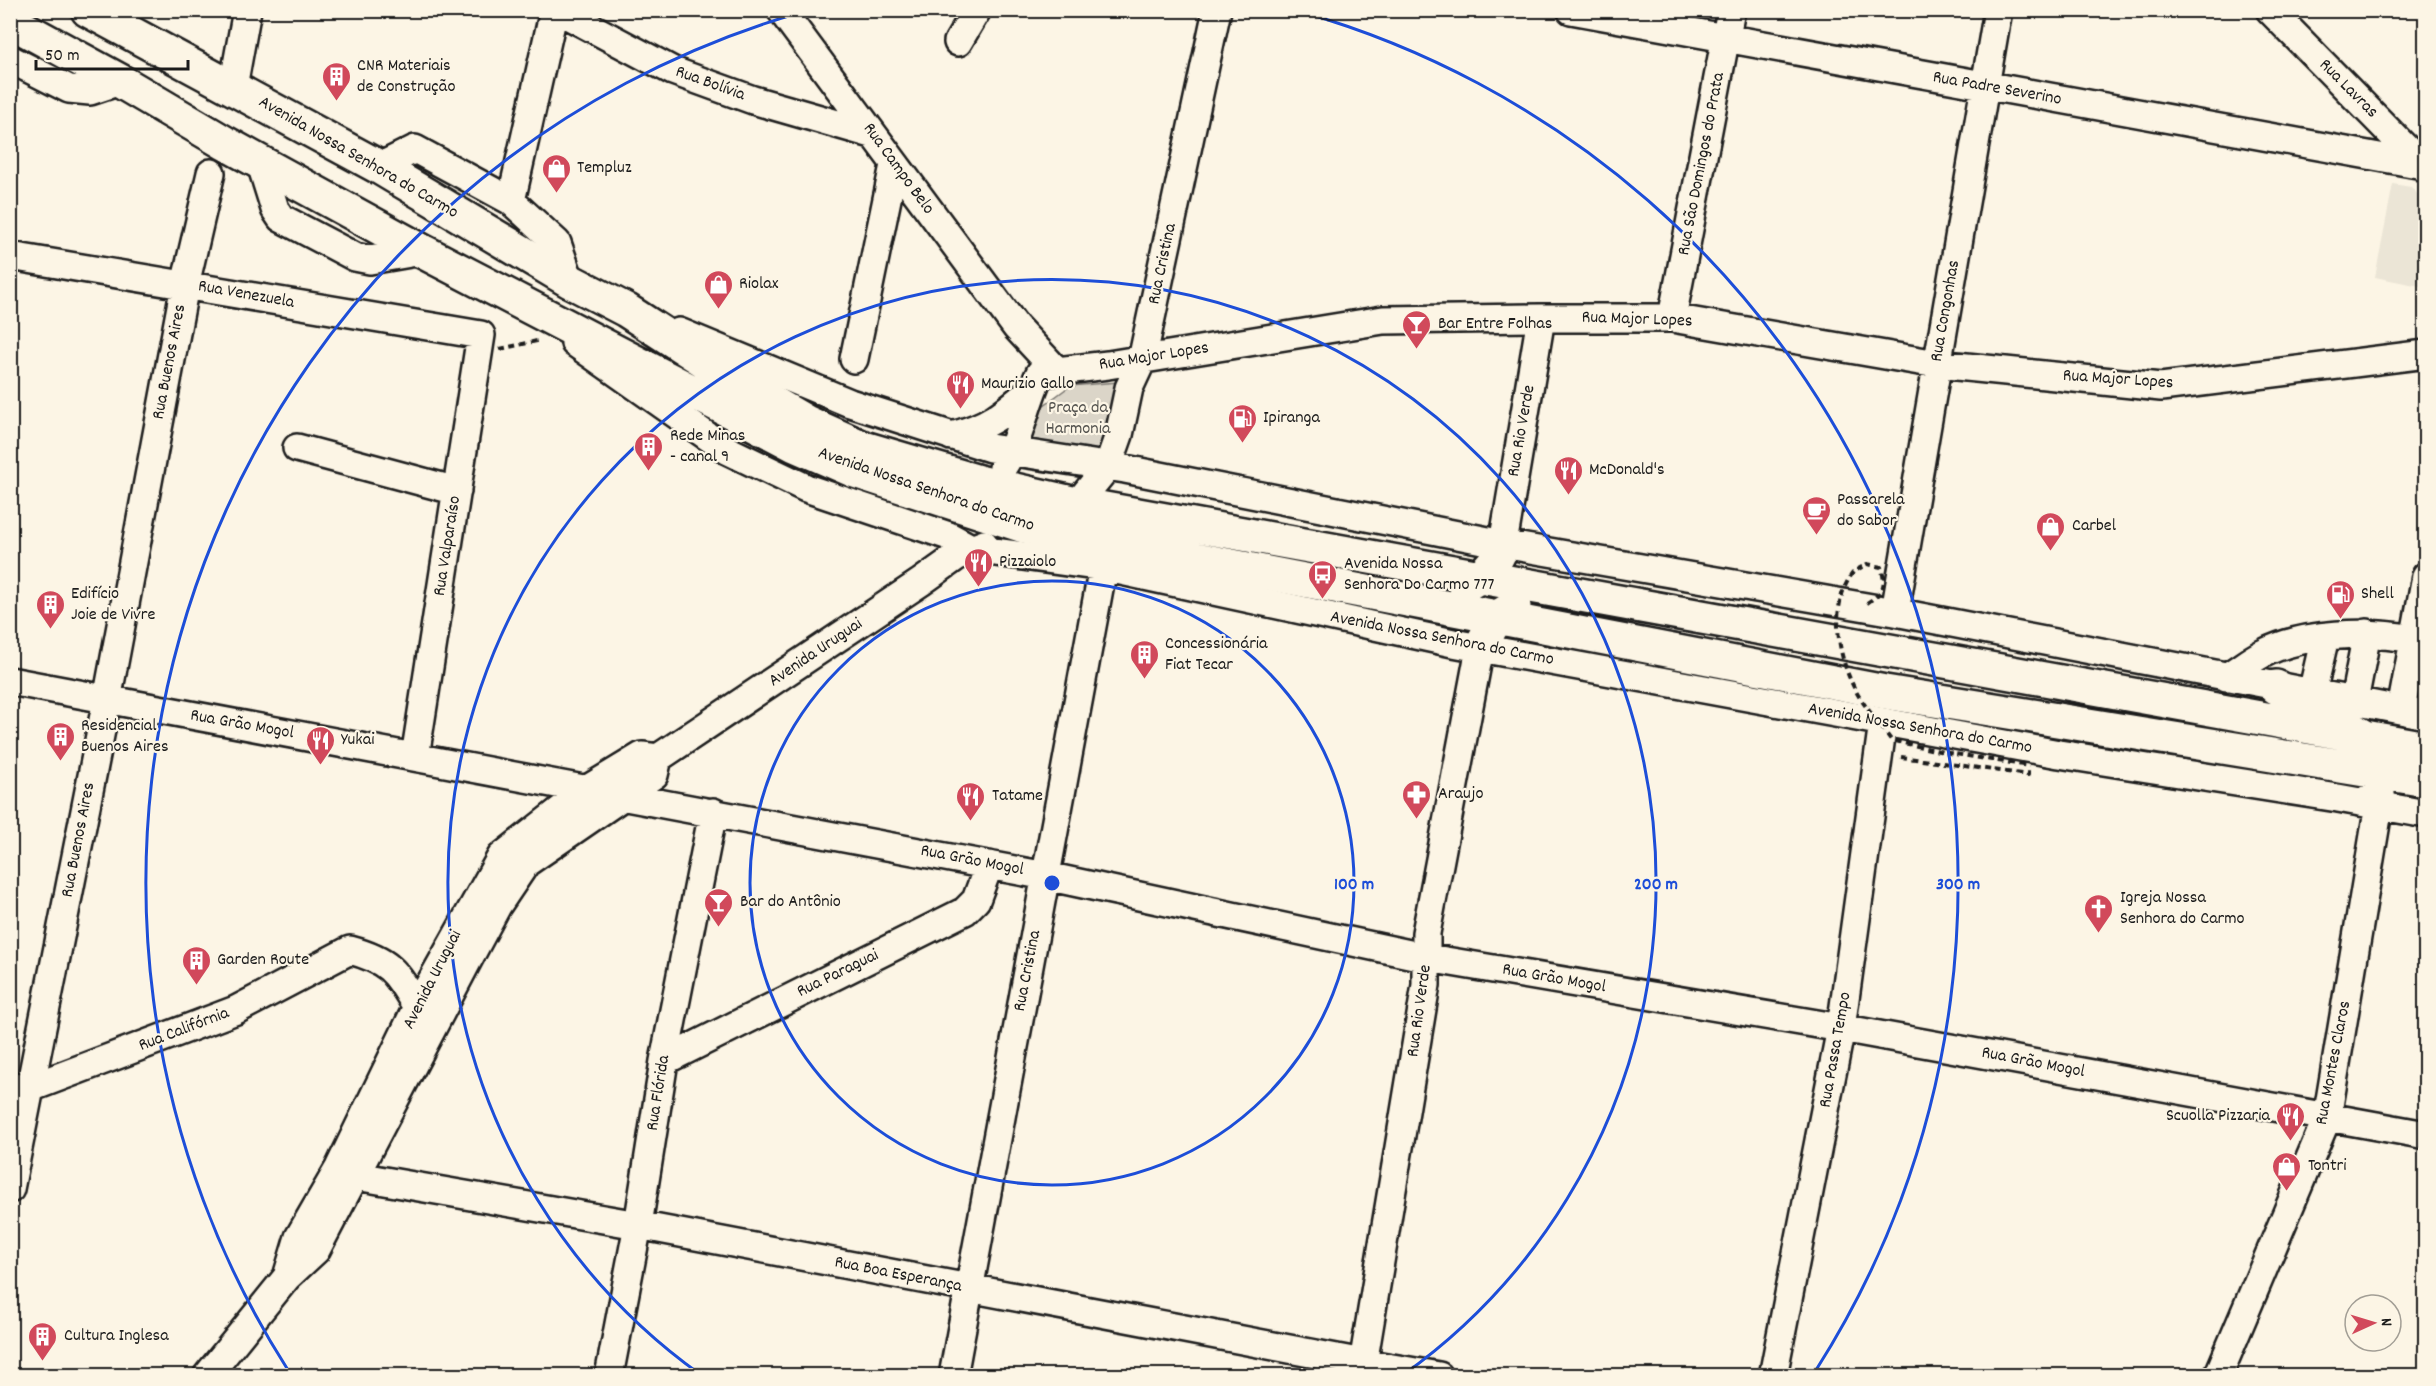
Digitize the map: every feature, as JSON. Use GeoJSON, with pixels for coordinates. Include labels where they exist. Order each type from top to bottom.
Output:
{"type":"FeatureCollection","features":[{"type":"Feature","properties":{"kind":"main road","name":"Avenida Nossa Senhora do Carmo"},"geometry":{"type":"LineString","coordinates":[[88,10],[379,167],[570,281],[626,310],[736,382],[806,422],[988,498],[1024,526],[1896,694],[2401,776]]}},
{"type":"Feature","properties":{"kind":"main road","name":"Avenida Nossa Senhora do Carmo"},"geometry":{"type":"LineString","coordinates":[[16,30],[120,81],[422,251],[520,300],[698,396],[795,445],[855,471],[988,498],[1077,504],[2426,748]]}},
{"type":"Feature","properties":{"kind":"main road"},"geometry":{"type":"LineString","coordinates":[[1338,587],[1379,582],[1448,588],[1462,587],[1489,570],[1503,544]]}},
{"type":"Feature","properties":{"kind":"main road"},"geometry":{"type":"LineString","coordinates":[[1480,648],[1496,618],[1510,608],[1535,603],[1586,612],[1631,606]]}},
{"type":"Feature","properties":{"kind":"main road"},"geometry":{"type":"LineString","coordinates":[[2276,687],[2367,738],[2374,752],[2401,776],[2379,806]]}},
{"type":"Feature","properties":{"kind":"street"},"geometry":{"type":"LineString","coordinates":[[233,87],[247,10]]}},
{"type":"Feature","properties":{"kind":"street"},"geometry":{"type":"LineString","coordinates":[[511,201],[556,10]]}},
{"type":"Feature","properties":{"kind":"street","name":"Rua Bolívia"},"geometry":{"type":"LineString","coordinates":[[556,10],[673,71],[753,100],[872,134]]}},
{"type":"Feature","properties":{"kind":"street","name":"Rua Campo Belo"},"geometry":{"type":"LineString","coordinates":[[781,10],[1016,327],[1043,378]]}},
{"type":"Feature","properties":{"kind":"street"},"geometry":{"type":"LineString","coordinates":[[958,42],[977,10]]}},
{"type":"Feature","properties":{"kind":"street","name":"Rua Cristina"},"geometry":{"type":"LineString","coordinates":[[1077,504],[1108,466],[1119,435],[1129,388],[1142,360],[1217,10]]}},
{"type":"Feature","properties":{"kind":"street","name":"Rua Padre Severino"},"geometry":{"type":"LineString","coordinates":[[1571,10],[2424,167]]}},
{"type":"Feature","properties":{"kind":"street","name":"Rua São Domingos do Prata"},"geometry":{"type":"LineString","coordinates":[[1672,318],[1731,10]]}},
{"type":"Feature","properties":{"kind":"street","name":"Rua Congonhas"},"geometry":{"type":"LineString","coordinates":[[1895,612],[1998,10]]}},
{"type":"Feature","properties":{"kind":"street","name":"Rua Lavras"},"geometry":{"type":"LineString","coordinates":[[2270,10],[2424,167]]}},
{"type":"Feature","properties":{"kind":"street"},"geometry":{"type":"LineString","coordinates":[[10,59],[69,89],[90,92],[120,81]]}},
{"type":"Feature","properties":{"kind":"street"},"geometry":{"type":"LineString","coordinates":[[379,167],[415,149],[511,201],[557,243],[570,281]]}},
{"type":"Feature","properties":{"kind":"street"},"geometry":{"type":"LineString","coordinates":[[854,358],[894,165]]}},
{"type":"Feature","properties":{"kind":"street","name":"Rua Buenos Aires"},"geometry":{"type":"LineString","coordinates":[[10,1189],[20,1087],[107,700],[185,285],[211,173]]}},
{"type":"Feature","properties":{"kind":"street","name":"Rua Venezuela"},"geometry":{"type":"LineString","coordinates":[[10,256],[185,285],[480,345]]}},
{"type":"Feature","properties":{"kind":"street","name":"Avenida Nossa Senhora do Carmo"},"geometry":{"type":"LineString","coordinates":[[520,300],[727,450],[806,488],[949,536],[974,549],[1103,567],[1480,648],[1889,726],[2426,814]]}},
{"type":"Feature","properties":{"kind":"street","name":"Avenida Nossa Senhora do Carmo"},"geometry":{"type":"LineString","coordinates":[[626,310],[850,403],[990,448],[1108,466],[1503,544],[1895,612],[2413,713]]}},
{"type":"Feature","properties":{"kind":"street","name":"Rua Rio Verde"},"geometry":{"type":"LineString","coordinates":[[1503,544],[1541,318]]}},
{"type":"Feature","properties":{"kind":"street","name":"Rua Major Lopes"},"geometry":{"type":"LineString","coordinates":[[1043,378],[1108,365],[1383,320],[1672,318],[1937,364],[2161,387],[2426,354]]}},
{"type":"Feature","properties":{"kind":"street","name":"Rua Valparaíso"},"geometry":{"type":"LineString","coordinates":[[415,757],[480,345]]}},
{"type":"Feature","properties":{"kind":"street"},"geometry":{"type":"LineString","coordinates":[[1108,365],[1123,375],[1129,388]]}},
{"type":"Feature","properties":{"kind":"street"},"geometry":{"type":"LineString","coordinates":[[974,549],[988,498],[1013,451],[1043,378]]}},
{"type":"Feature","properties":{"kind":"street"},"geometry":{"type":"LineString","coordinates":[[951,436],[976,430],[998,417],[1043,378]]}},
{"type":"Feature","properties":{"kind":"street"},"geometry":{"type":"LineString","coordinates":[[297,448],[457,491]]}},
{"type":"Feature","properties":{"kind":"street","name":"Avenida Uruguai"},"geometry":{"type":"LineString","coordinates":[[207,1376],[287,1277],[316,1251],[497,906],[526,863],[622,798],[656,766],[963,552],[1077,504]]}},
{"type":"Feature","properties":{"kind":"street"},"geometry":{"type":"LineString","coordinates":[[921,582],[937,555],[939,545],[930,530]]}},
{"type":"Feature","properties":{"kind":"street","name":"Rua Cristina"},"geometry":{"type":"LineString","coordinates":[[953,1376],[1103,567]]}},
{"type":"Feature","properties":{"kind":"street"},"geometry":{"type":"LineString","coordinates":[[2413,713],[2418,640],[2426,576]]}},
{"type":"Feature","properties":{"kind":"street"},"geometry":{"type":"LineString","coordinates":[[2226,677],[2263,653],[2325,637],[2367,633],[2418,640]]}},
{"type":"Feature","properties":{"kind":"street"},"geometry":{"type":"LineString","coordinates":[[2354,701],[2367,633]]}},
{"type":"Feature","properties":{"kind":"street"},"geometry":{"type":"LineString","coordinates":[[2312,693],[2325,637]]}},
{"type":"Feature","properties":{"kind":"street","name":"Rua Rio Verde"},"geometry":{"type":"LineString","coordinates":[[1362,1369],[1426,985],[1428,958],[1426,933],[1480,648]]}},
{"type":"Feature","properties":{"kind":"street","name":"Rua Grão Mogol"},"geometry":{"type":"LineString","coordinates":[[10,681],[1046,876],[1428,958],[1841,1028],[2426,1135]]}},
{"type":"Feature","properties":{"kind":"street","name":"Rua Passa Tempo"},"geometry":{"type":"LineString","coordinates":[[1773,1376],[1841,1028],[1889,726]]}},
{"type":"Feature","properties":{"kind":"street","name":"Avenida Uruguai"},"geometry":{"type":"LineString","coordinates":[[287,1277],[299,1237],[339,1168],[417,1007],[501,857],[586,789],[642,756],[656,766]]}},
{"type":"Feature","properties":{"kind":"street","name":"Rua Grão Mogol"},"geometry":{"type":"LineString","coordinates":[[656,766],[661,789],[686,807]]}},
{"type":"Feature","properties":{"kind":"street","name":"Rua Montes Claros"},"geometry":{"type":"LineString","coordinates":[[2218,1376],[2327,1118],[2379,806]]}},
{"type":"Feature","properties":{"kind":"street","name":"Rua Flórida"},"geometry":{"type":"LineString","coordinates":[[609,1376],[638,1225],[664,1061],[713,812]]}},
{"type":"Feature","properties":{"kind":"street","name":"Rua Paraguai"},"geometry":{"type":"LineString","coordinates":[[664,1061],[965,911],[976,900],[988,865]]}},
{"type":"Feature","properties":{"kind":"street","name":"Rua Califórnia"},"geometry":{"type":"LineString","coordinates":[[20,1087],[236,1010],[350,950],[376,957],[398,974]]}},
{"type":"Feature","properties":{"kind":"street"},"geometry":{"type":"LineString","coordinates":[[417,1007],[398,974],[437,971],[468,960]]}},
{"type":"Feature","properties":{"kind":"street","name":"Rua Boa Esperança"},"geometry":{"type":"LineString","coordinates":[[356,1176],[638,1225],[970,1289],[1362,1369],[1438,1376]]}},
{"type":"Feature","properties":{"kind":"path"},"geometry":{"type":"LineString","coordinates":[[480,345],[564,334]]}},
{"type":"Feature","properties":{"kind":"path"},"geometry":{"type":"LineString","coordinates":[[1867,603],[1881,593],[1885,580],[1881,567],[1867,564],[1852,573],[1840,599],[1838,632],[1843,660],[1859,697],[1891,740],[1944,752],[2029,766],[2028,775],[1896,756]]}},
{"type":"Feature","properties":{"kind":"path"},"geometry":{"type":"LineString","coordinates":[[1889,726],[1895,748]]}},
{"type":"Feature","properties":{"kind":"shaded area"},"geometry":{"type":"Polygon","coordinates":[[[2393,184],[2411,187],[2425,202],[2425,287],[2375,277],[2393,184]]]}},
{"type":"Feature","properties":{"kind":"green space","name":"Praça da Harmonia"},"geometry":{"type":"Polygon","coordinates":[[[1118,382],[1100,453],[1021,439],[1032,414],[1070,386],[1118,382]]]}},
{"type":"Feature","properties":{"kind":"place","name":"CNR Materiais de Construção"},"geometry":{"type":"Point","coordinates":[336,102]}},
{"type":"Feature","properties":{"kind":"place","name":"Templuz"},"geometry":{"type":"Point","coordinates":[556,194]}},
{"type":"Feature","properties":{"kind":"place","name":"Riolax"},"geometry":{"type":"Point","coordinates":[718,310]}},
{"type":"Feature","properties":{"kind":"place","name":"Bar Entre Folhas"},"geometry":{"type":"Point","coordinates":[1417,350]}},
{"type":"Feature","properties":{"kind":"place","name":"Maurizio Gallo"},"geometry":{"type":"Point","coordinates":[960,410]}},
{"type":"Feature","properties":{"kind":"place","name":"Ipiranga"},"geometry":{"type":"Point","coordinates":[1242,444]}},
{"type":"Feature","properties":{"kind":"place","name":"Rede Minas - canal 9"},"geometry":{"type":"Point","coordinates":[649,472]}},
{"type":"Feature","properties":{"kind":"place","name":"McDonald's"},"geometry":{"type":"Point","coordinates":[1568,496]}},
{"type":"Feature","properties":{"kind":"place","name":"Passarela do Sabor"},"geometry":{"type":"Point","coordinates":[1816,536]}},
{"type":"Feature","properties":{"kind":"place","name":"Carbel"},"geometry":{"type":"Point","coordinates":[2051,552]}},
{"type":"Feature","properties":{"kind":"place","name":"Pizzaiolo"},"geometry":{"type":"Point","coordinates":[978,588]}},
{"type":"Feature","properties":{"kind":"place","name":"Avenida Nossa Senhora Do Carmo 777"},"geometry":{"type":"Point","coordinates":[1323,600]}},
{"type":"Feature","properties":{"kind":"place","name":"Shell"},"geometry":{"type":"Point","coordinates":[2340,620]}},
{"type":"Feature","properties":{"kind":"place","name":"Edifício Joie de Vivre"},"geometry":{"type":"Point","coordinates":[50,630]}},
{"type":"Feature","properties":{"kind":"place","name":"Concessionária Fiat Tecar"},"geometry":{"type":"Point","coordinates":[1144,680]}},
{"type":"Feature","properties":{"kind":"place","name":"Residencial Buenos Aires"},"geometry":{"type":"Point","coordinates":[60,762]}},
{"type":"Feature","properties":{"kind":"place","name":"Yukai"},"geometry":{"type":"Point","coordinates":[320,766]}},
{"type":"Feature","properties":{"kind":"place","name":"Araujo"},"geometry":{"type":"Point","coordinates":[1417,820]}},
{"type":"Feature","properties":{"kind":"place","name":"Tatame"},"geometry":{"type":"Point","coordinates":[971,822]}},
{"type":"Feature","properties":{"kind":"place","name":"Bar do Antônio"},"geometry":{"type":"Point","coordinates":[719,928]}},
{"type":"Feature","properties":{"kind":"place","name":"Igreja Nossa Senhora do Carmo"},"geometry":{"type":"Point","coordinates":[2099,934]}},
{"type":"Feature","properties":{"kind":"place","name":"Garden Route"},"geometry":{"type":"Point","coordinates":[196,986]}},
{"type":"Feature","properties":{"kind":"place","name":"Scuolla Pizzaria"},"geometry":{"type":"Point","coordinates":[2291,1142]}},
{"type":"Feature","properties":{"kind":"place","name":"Tontri"},"geometry":{"type":"Point","coordinates":[2287,1192]}},
{"type":"Feature","properties":{"kind":"place","name":"Cultura Inglesa"},"geometry":{"type":"Point","coordinates":[43,1362]}}]}
